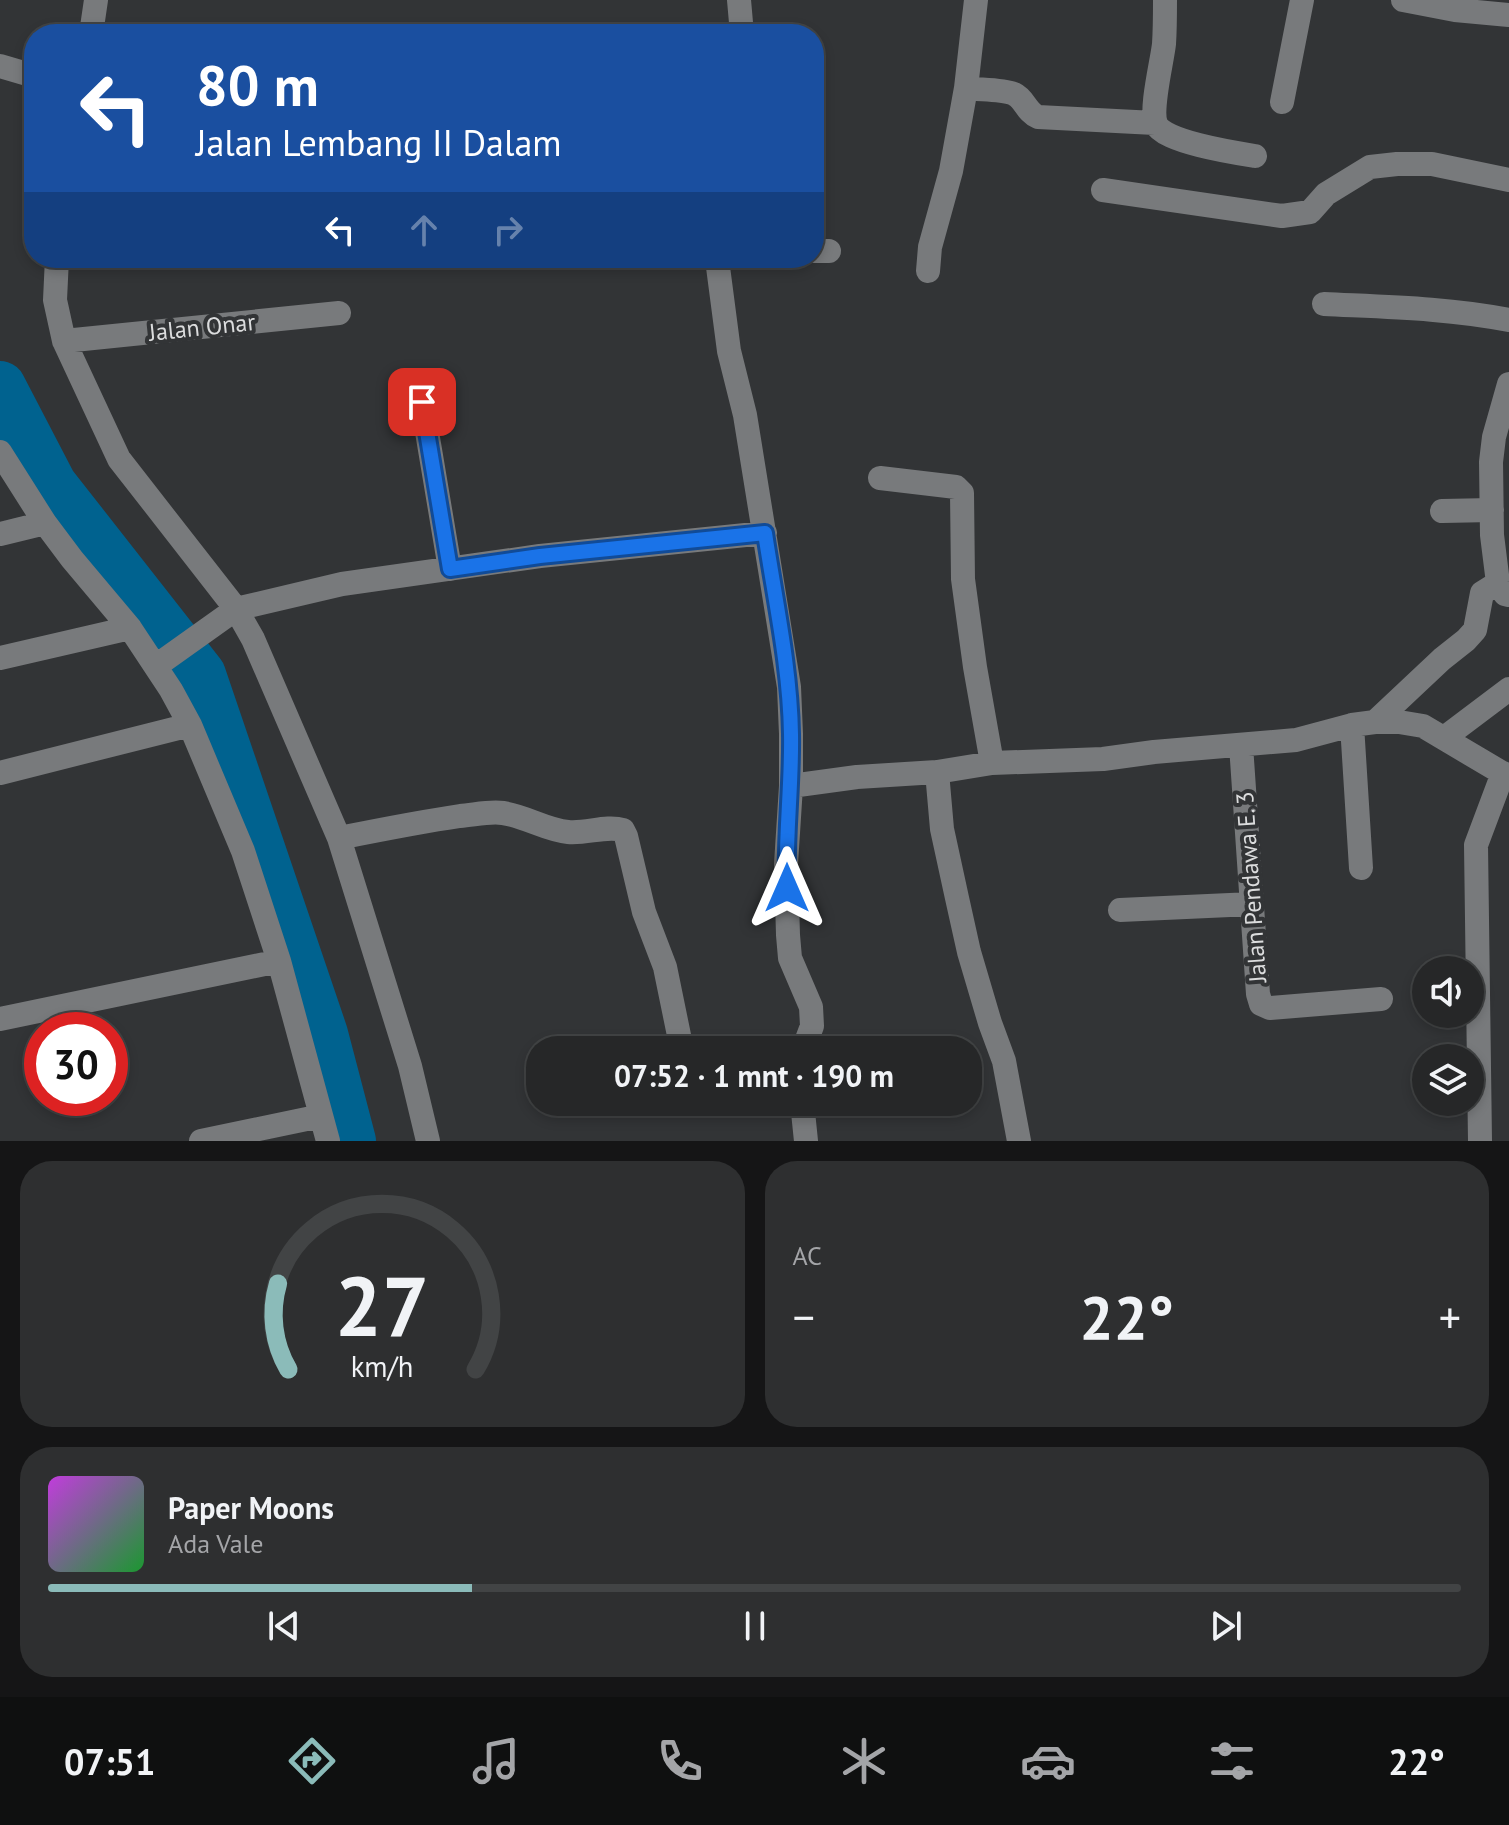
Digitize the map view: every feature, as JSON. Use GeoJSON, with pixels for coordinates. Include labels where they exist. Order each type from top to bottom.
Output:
{"type":"FeatureCollection","features":[{"type":"Feature","properties":{"kind":"street"},"geometry":{"type":"LineString","coordinates":[[92,24],[96,0]]}},
{"type":"Feature","properties":{"kind":"street"},"geometry":{"type":"LineString","coordinates":[[739,0],[741,24]]}},
{"type":"Feature","properties":{"kind":"street"},"geometry":{"type":"LineString","coordinates":[[928,271],[930,247],[951,171],[966,88],[976,0]]}},
{"type":"Feature","properties":{"kind":"street"},"geometry":{"type":"LineString","coordinates":[[1165,0],[1164,42],[1155,123],[1161,131],[1194,144],[1255,156]]}},
{"type":"Feature","properties":{"kind":"street"},"geometry":{"type":"LineString","coordinates":[[1282,102],[1302,0]]}},
{"type":"Feature","properties":{"kind":"street"},"geometry":{"type":"LineString","coordinates":[[1403,0],[1471,13],[1509,15]]}},
{"type":"Feature","properties":{"kind":"street"},"geometry":{"type":"LineString","coordinates":[[0,66],[24,73]]}},
{"type":"Feature","properties":{"kind":"street"},"geometry":{"type":"LineString","coordinates":[[966,88],[1012,93],[1029,113],[1038,117],[1155,123]]}},
{"type":"Feature","properties":{"kind":"street"},"geometry":{"type":"LineString","coordinates":[[1103,190],[1282,216],[1310,212],[1326,194],[1370,167],[1432,164],[1509,180]]}},
{"type":"Feature","properties":{"kind":"street"},"geometry":{"type":"LineString","coordinates":[[57,268],[55,300],[64,341],[119,459],[227,615],[253,639],[339,838],[410,1066],[428,1141]]}},
{"type":"Feature","properties":{"kind":"street"},"geometry":{"type":"LineString","coordinates":[[718,268],[729,351],[745,415],[789,687],[791,786],[786,864],[790,958],[811,1007],[812,1026],[808,1036]]}},
{"type":"Feature","properties":{"kind":"street"},"geometry":{"type":"LineString","coordinates":[[1324,304],[1432,310],[1509,320]]}},
{"type":"Feature","properties":{"kind":"street","name":"Jalan Onar"},"geometry":{"type":"LineString","coordinates":[[64,341],[339,313]]}},
{"type":"Feature","properties":{"kind":"street"},"geometry":{"type":"LineString","coordinates":[[1361,868],[1364,724],[1466,640],[1475,630],[1482,593],[1503,589],[1492,535],[1491,462],[1494,437],[1509,384]]}},
{"type":"Feature","properties":{"kind":"street"},"geometry":{"type":"LineString","coordinates":[[422,402],[450,569]]}},
{"type":"Feature","properties":{"kind":"street"},"geometry":{"type":"LineString","coordinates":[[0,452],[72,559],[130,628],[164,660],[243,851],[279,961],[328,1141]]}},
{"type":"Feature","properties":{"kind":"street"},"geometry":{"type":"LineString","coordinates":[[880,478],[956,487],[962,493],[963,579],[992,763]]}},
{"type":"Feature","properties":{"kind":"street"},"geometry":{"type":"LineString","coordinates":[[1442,511],[1492,510]]}},
{"type":"Feature","properties":{"kind":"street"},"geometry":{"type":"LineString","coordinates":[[0,534],[45,523]]}},
{"type":"Feature","properties":{"kind":"street"},"geometry":{"type":"LineString","coordinates":[[164,660],[227,615],[342,584],[540,556],[765,533]]}},
{"type":"Feature","properties":{"kind":"street"},"geometry":{"type":"LineString","coordinates":[[0,658],[130,628]]}},
{"type":"Feature","properties":{"kind":"street"},"geometry":{"type":"LineString","coordinates":[[1444,738],[1509,689]]}},
{"type":"Feature","properties":{"kind":"street"},"geometry":{"type":"LineString","coordinates":[[791,786],[857,777],[937,772],[992,763],[1103,759],[1296,740],[1364,724],[1399,722],[1423,726],[1506,775],[1476,845],[1480,1141]]}},
{"type":"Feature","properties":{"kind":"street"},"geometry":{"type":"LineString","coordinates":[[0,773],[190,725]]}},
{"type":"Feature","properties":{"kind":"street","name":"Jalan Pendawa E. 3"},"geometry":{"type":"LineString","coordinates":[[1241,745],[1261,1004],[1270,1008],[1381,999]]}},
{"type":"Feature","properties":{"kind":"street"},"geometry":{"type":"LineString","coordinates":[[937,772],[942,829],[969,952],[1004,1061],[1019,1141]]}},
{"type":"Feature","properties":{"kind":"street"},"geometry":{"type":"LineString","coordinates":[[339,838],[489,813],[517,816],[565,832],[623,830],[644,912],[665,967],[679,1036]]}},
{"type":"Feature","properties":{"kind":"street"},"geometry":{"type":"LineString","coordinates":[[1120,910],[1252,904]]}},
{"type":"Feature","properties":{"kind":"street"},"geometry":{"type":"LineString","coordinates":[[0,1019],[279,961]]}},
{"type":"Feature","properties":{"kind":"street"},"geometry":{"type":"LineString","coordinates":[[201,1141],[321,1116]]}},
{"type":"Feature","properties":{"kind":"street"},"geometry":{"type":"LineString","coordinates":[[803,1116],[806,1141]]}},
{"type":"Feature","properties":{"kind":"waterway"},"geometry":{"type":"LineString","coordinates":[[0,387],[51,485],[200,675],[322,1034],[350,1141]]}},
{"type":"Feature","properties":{"kind":"route"},"geometry":{"type":"LineString","coordinates":[[422,402],[450,569],[540,556],[765,533],[789,687],[791,786],[787,888]]}}]}
